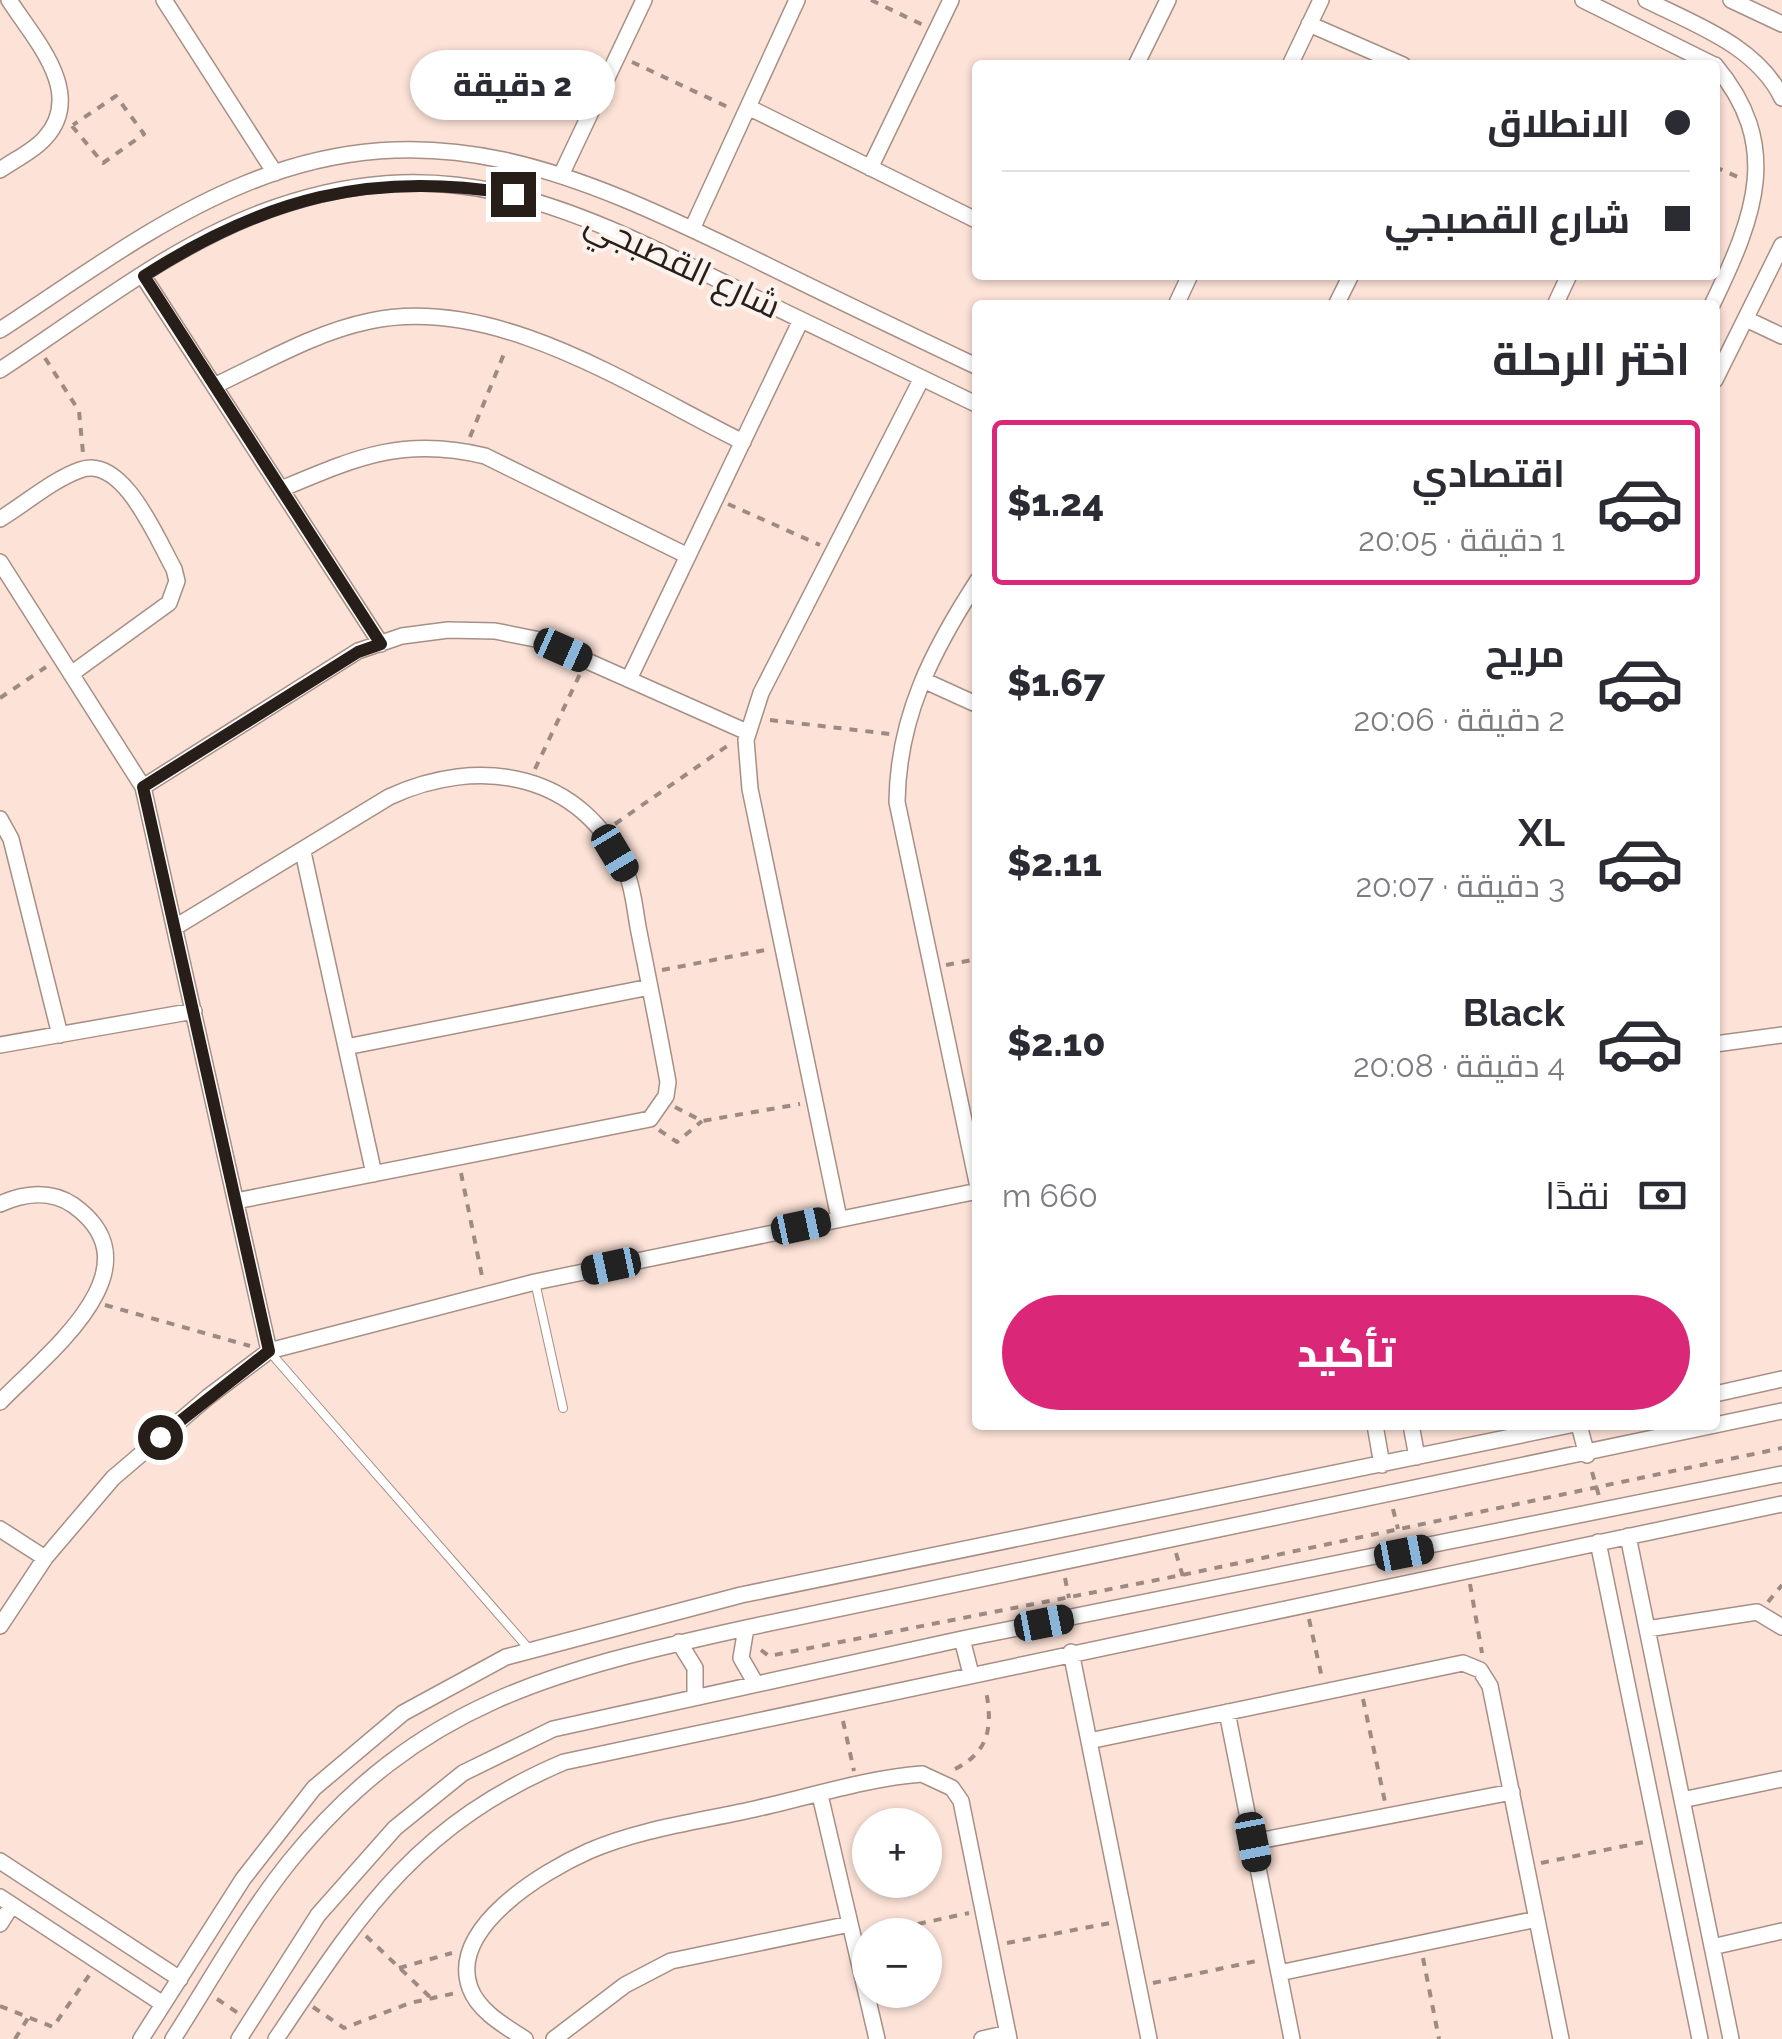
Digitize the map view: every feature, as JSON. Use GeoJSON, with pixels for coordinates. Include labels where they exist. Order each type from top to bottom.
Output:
{"type":"FeatureCollection","features":[{"type":"Feature","properties":{"kind":"street"},"geometry":{"type":"LineString","coordinates":[[0,170],[43,141],[60,109],[56,73],[9,0]]}},
{"type":"Feature","properties":{"kind":"street"},"geometry":{"type":"LineString","coordinates":[[164,0],[275,173]]}},
{"type":"Feature","properties":{"kind":"street"},"geometry":{"type":"LineString","coordinates":[[562,173],[644,0]]}},
{"type":"Feature","properties":{"kind":"street"},"geometry":{"type":"LineString","coordinates":[[692,229],[796,0]]}},
{"type":"Feature","properties":{"kind":"street"},"geometry":{"type":"LineString","coordinates":[[870,168],[952,0]]}},
{"type":"Feature","properties":{"kind":"street"},"geometry":{"type":"LineString","coordinates":[[1138,60],[1168,0]]}},
{"type":"Feature","properties":{"kind":"street"},"geometry":{"type":"LineString","coordinates":[[1292,60],[1321,0]]}},
{"type":"Feature","properties":{"kind":"street"},"geometry":{"type":"LineString","coordinates":[[1583,0],[1705,60]]}},
{"type":"Feature","properties":{"kind":"street"},"geometry":{"type":"LineString","coordinates":[[1646,0],[1742,52],[1762,68],[1782,98]]}},
{"type":"Feature","properties":{"kind":"street"},"geometry":{"type":"LineString","coordinates":[[1731,0],[1782,24]]}},
{"type":"Feature","properties":{"kind":"street"},"geometry":{"type":"LineString","coordinates":[[1310,24],[1393,60]]}},
{"type":"Feature","properties":{"kind":"street"},"geometry":{"type":"LineString","coordinates":[[1714,300],[1766,193],[1771,168],[1764,122],[1753,101],[1720,70]]}},
{"type":"Feature","properties":{"kind":"street"},"geometry":{"type":"LineString","coordinates":[[746,111],[972,218]]}},
{"type":"Feature","properties":{"kind":"street","name":"شارع القصبجي"},"geometry":{"type":"LineString","coordinates":[[0,330],[208,200],[275,173],[340,157],[433,152],[523,162],[562,173],[692,229],[972,365]]}},
{"type":"Feature","properties":{"kind":"street","name":"شارع القصبجي"},"geometry":{"type":"LineString","coordinates":[[0,370],[220,230],[300,200],[342,190],[428,184],[499,191],[554,204],[972,401]]}},
{"type":"Feature","properties":{"kind":"street"},"geometry":{"type":"LineString","coordinates":[[1720,370],[1782,244]]}},
{"type":"Feature","properties":{"kind":"street"},"geometry":{"type":"LineString","coordinates":[[144,276],[381,644]]}},
{"type":"Feature","properties":{"kind":"street"},"geometry":{"type":"LineString","coordinates":[[214,386],[326,334],[372,320],[419,315],[467,319],[513,330],[743,442]]}},
{"type":"Feature","properties":{"kind":"street"},"geometry":{"type":"LineString","coordinates":[[1746,319],[1782,336]]}},
{"type":"Feature","properties":{"kind":"street"},"geometry":{"type":"LineString","coordinates":[[629,680],[802,320]]}},
{"type":"Feature","properties":{"kind":"street"},"geometry":{"type":"LineString","coordinates":[[839,1218],[746,764],[749,725],[922,378]]}},
{"type":"Feature","properties":{"kind":"street"},"geometry":{"type":"LineString","coordinates":[[280,488],[370,452],[433,447],[464,451],[485,456],[688,556]]}},
{"type":"Feature","properties":{"kind":"street"},"geometry":{"type":"LineString","coordinates":[[0,519],[80,470],[102,470],[121,480],[174,569],[177,580],[169,603],[71,674]]}},
{"type":"Feature","properties":{"kind":"street"},"geometry":{"type":"LineString","coordinates":[[0,562],[143,787],[178,926],[269,1351]]}},
{"type":"Feature","properties":{"kind":"street"},"geometry":{"type":"LineString","coordinates":[[972,591],[923,680],[902,735],[897,802],[972,1160]]}},
{"type":"Feature","properties":{"kind":"street"},"geometry":{"type":"LineString","coordinates":[[143,787],[358,652],[448,630],[494,631],[540,640],[629,680],[749,725]]}},
{"type":"Feature","properties":{"kind":"street"},"geometry":{"type":"LineString","coordinates":[[923,680],[972,703]]}},
{"type":"Feature","properties":{"kind":"street"},"geometry":{"type":"LineString","coordinates":[[178,926],[389,796],[426,780],[466,772],[506,775],[579,809],[603,832],[627,874],[668,1082],[666,1096],[647,1120],[236,1201]]}},
{"type":"Feature","properties":{"kind":"street"},"geometry":{"type":"LineString","coordinates":[[0,819],[60,1035]]}},
{"type":"Feature","properties":{"kind":"street"},"geometry":{"type":"LineString","coordinates":[[303,852],[374,1174]]}},
{"type":"Feature","properties":{"kind":"street"},"geometry":{"type":"LineString","coordinates":[[346,1048],[648,980]]}},
{"type":"Feature","properties":{"kind":"street"},"geometry":{"type":"LineString","coordinates":[[0,1046],[194,1011]]}},
{"type":"Feature","properties":{"kind":"street"},"geometry":{"type":"LineString","coordinates":[[1720,1043],[1782,1035]]}},
{"type":"Feature","properties":{"kind":"street"},"geometry":{"type":"LineString","coordinates":[[0,1626],[46,1558],[113,1478],[208,1396],[269,1351],[535,1282],[972,1190]]}},
{"type":"Feature","properties":{"kind":"street"},"geometry":{"type":"LineString","coordinates":[[0,1204],[42,1194],[65,1200],[85,1214],[99,1233],[106,1256],[104,1280],[94,1302],[0,1402]]}},
{"type":"Feature","properties":{"kind":"street"},"geometry":{"type":"LineString","coordinates":[[1720,1393],[1782,1380]]}},
{"type":"Feature","properties":{"kind":"street"},"geometry":{"type":"LineString","coordinates":[[1720,1425],[1782,1411]]}},
{"type":"Feature","properties":{"kind":"street"},"geometry":{"type":"LineString","coordinates":[[1376,1430],[1382,1465]]}},
{"type":"Feature","properties":{"kind":"street"},"geometry":{"type":"LineString","coordinates":[[1412,1430],[1417,1457]]}},
{"type":"Feature","properties":{"kind":"street"},"geometry":{"type":"LineString","coordinates":[[141,2039],[243,1878],[314,1788],[356,1748],[452,1682],[506,1657],[741,1596],[1546,1430]]}},
{"type":"Feature","properties":{"kind":"street"},"geometry":{"type":"LineString","coordinates":[[1580,1430],[1587,1455]]}},
{"type":"Feature","properties":{"kind":"street"},"geometry":{"type":"LineString","coordinates":[[173,2039],[266,1895],[350,1795],[389,1762],[474,1707],[523,1686],[585,1665],[679,1642],[1040,1568],[1174,1548],[1698,1430]]}},
{"type":"Feature","properties":{"kind":"street"},"geometry":{"type":"LineString","coordinates":[[239,2039],[318,1915],[395,1828],[462,1773],[554,1728],[962,1639],[1782,1474]]}},
{"type":"Feature","properties":{"kind":"street"},"geometry":{"type":"LineString","coordinates":[[1691,1492],[1698,1521]]}},
{"type":"Feature","properties":{"kind":"street"},"geometry":{"type":"LineString","coordinates":[[276,2039],[349,1931],[449,1825],[516,1782],[564,1762],[1782,1504]]}},
{"type":"Feature","properties":{"kind":"street"},"geometry":{"type":"LineString","coordinates":[[0,1529],[46,1558]]}},
{"type":"Feature","properties":{"kind":"street"},"geometry":{"type":"LineString","coordinates":[[1628,1536],[1731,2039]]}},
{"type":"Feature","properties":{"kind":"street"},"geometry":{"type":"LineString","coordinates":[[1030,1538],[1040,1568]]}},
{"type":"Feature","properties":{"kind":"street"},"geometry":{"type":"LineString","coordinates":[[1598,1542],[1700,2039]]}},
{"type":"Feature","properties":{"kind":"street"},"geometry":{"type":"LineString","coordinates":[[1608,1591],[1638,1585]]}},
{"type":"Feature","properties":{"kind":"street"},"geometry":{"type":"LineString","coordinates":[[1195,1595],[1210,1624]]}},
{"type":"Feature","properties":{"kind":"street"},"geometry":{"type":"LineString","coordinates":[[1647,1629],[1757,1612],[1782,1627]]}},
{"type":"Feature","properties":{"kind":"street"},"geometry":{"type":"LineString","coordinates":[[746,1628],[742,1658],[756,1684]]}},
{"type":"Feature","properties":{"kind":"street"},"geometry":{"type":"LineString","coordinates":[[962,1639],[977,1672]]}},
{"type":"Feature","properties":{"kind":"street"},"geometry":{"type":"LineString","coordinates":[[679,1642],[695,1668],[695,1697]]}},
{"type":"Feature","properties":{"kind":"street"},"geometry":{"type":"LineString","coordinates":[[1072,1652],[1149,2039]]}},
{"type":"Feature","properties":{"kind":"street"},"geometry":{"type":"LineString","coordinates":[[506,1657],[523,1686]]}},
{"type":"Feature","properties":{"kind":"street"},"geometry":{"type":"LineString","coordinates":[[1089,1741],[1462,1664],[1480,1670],[1490,1686],[1562,2039]]}},
{"type":"Feature","properties":{"kind":"street"},"geometry":{"type":"LineString","coordinates":[[1227,1712],[1292,2039]]}},
{"type":"Feature","properties":{"kind":"street"},"geometry":{"type":"LineString","coordinates":[[525,2039],[483,2008],[471,1990],[466,1969],[469,1948],[482,1927],[524,1888],[592,1850],[906,1775],[938,1778],[961,1801],[1008,2036],[982,2039]]}},
{"type":"Feature","properties":{"kind":"street"},"geometry":{"type":"LineString","coordinates":[[1682,1800],[1782,1779]]}},
{"type":"Feature","properties":{"kind":"street"},"geometry":{"type":"LineString","coordinates":[[1253,1842],[1512,1792]]}},
{"type":"Feature","properties":{"kind":"street"},"geometry":{"type":"LineString","coordinates":[[554,2039],[625,1986],[671,1962],[852,1931],[820,1795]]}},
{"type":"Feature","properties":{"kind":"street"},"geometry":{"type":"LineString","coordinates":[[0,1860],[180,1979]]}},
{"type":"Feature","properties":{"kind":"street"},"geometry":{"type":"LineString","coordinates":[[243,1878],[266,1895]]}},
{"type":"Feature","properties":{"kind":"street"},"geometry":{"type":"LineString","coordinates":[[0,1924],[6,1902],[163,2004]]}},
{"type":"Feature","properties":{"kind":"street"},"geometry":{"type":"LineString","coordinates":[[318,1915],[349,1931]]}},
{"type":"Feature","properties":{"kind":"street"},"geometry":{"type":"LineString","coordinates":[[1277,1965],[1420,1943],[1537,1919]]}},
{"type":"Feature","properties":{"kind":"street"},"geometry":{"type":"LineString","coordinates":[[1712,1947],[1782,1931]]}},
{"type":"Feature","properties":{"kind":"street"},"geometry":{"type":"LineString","coordinates":[[115,1972],[131,1947]]}},
{"type":"Feature","properties":{"kind":"street"},"geometry":{"type":"LineString","coordinates":[[869,2008],[876,2039]]}},
{"type":"Feature","properties":{"kind":"lane"},"geometry":{"type":"LineString","coordinates":[[535,1282],[563,1408]]}},
{"type":"Feature","properties":{"kind":"lane"},"geometry":{"type":"LineString","coordinates":[[269,1351],[529,1650]]}},
{"type":"Feature","properties":{"kind":"path"},"geometry":{"type":"LineString","coordinates":[[871,0],[936,32]]}},
{"type":"Feature","properties":{"kind":"path"},"geometry":{"type":"LineString","coordinates":[[618,55],[746,111]]}},
{"type":"Feature","properties":{"kind":"path"},"geometry":{"type":"LineString","coordinates":[[60,109],[72,126],[100,163],[144,134],[114,96],[72,126]]}},
{"type":"Feature","properties":{"kind":"path"},"geometry":{"type":"LineString","coordinates":[[464,451],[513,330]]}},
{"type":"Feature","properties":{"kind":"path"},"geometry":{"type":"LineString","coordinates":[[38,346],[79,411],[84,450],[80,470]]}},
{"type":"Feature","properties":{"kind":"path"},"geometry":{"type":"LineString","coordinates":[[716,498],[833,552]]}},
{"type":"Feature","properties":{"kind":"path"},"geometry":{"type":"LineString","coordinates":[[0,698],[60,658]]}},
{"type":"Feature","properties":{"kind":"path"},"geometry":{"type":"LineString","coordinates":[[529,783],[586,660]]}},
{"type":"Feature","properties":{"kind":"path"},"geometry":{"type":"LineString","coordinates":[[603,832],[749,725],[902,735]]}},
{"type":"Feature","properties":{"kind":"path"},"geometry":{"type":"LineString","coordinates":[[648,980],[783,946]]}},
{"type":"Feature","properties":{"kind":"path"},"geometry":{"type":"LineString","coordinates":[[932,968],[972,960]]}},
{"type":"Feature","properties":{"kind":"path"},"geometry":{"type":"LineString","coordinates":[[666,1096],[676,1108],[702,1121]]}},
{"type":"Feature","properties":{"kind":"path"},"geometry":{"type":"LineString","coordinates":[[647,1120],[676,1142],[702,1121],[815,1101]]}},
{"type":"Feature","properties":{"kind":"path"},"geometry":{"type":"LineString","coordinates":[[457,1158],[486,1295]]}},
{"type":"Feature","properties":{"kind":"path"},"geometry":{"type":"LineString","coordinates":[[94,1302],[269,1351]]}},
{"type":"Feature","properties":{"kind":"path"},"geometry":{"type":"LineString","coordinates":[[763,1642],[761,1649],[770,1656],[1182,1575],[1782,1448]]}},
{"type":"Feature","properties":{"kind":"path"},"geometry":{"type":"LineString","coordinates":[[1587,1455],[1604,1510]]}},
{"type":"Feature","properties":{"kind":"path"},"geometry":{"type":"LineString","coordinates":[[1404,1553],[1391,1502],[1409,1506]]}},
{"type":"Feature","properties":{"kind":"path"},"geometry":{"type":"LineString","coordinates":[[1194,1551],[1174,1548],[1182,1575],[1195,1595]]}},
{"type":"Feature","properties":{"kind":"path"},"geometry":{"type":"LineString","coordinates":[[1062,1564],[1073,1618]]}},
{"type":"Feature","properties":{"kind":"path"},"geometry":{"type":"LineString","coordinates":[[1467,1570],[1481,1640],[1480,1670]]}},
{"type":"Feature","properties":{"kind":"path"},"geometry":{"type":"LineString","coordinates":[[1306,1604],[1326,1692]]}},
{"type":"Feature","properties":{"kind":"path"},"geometry":{"type":"LineString","coordinates":[[938,1778],[974,1759],[988,1738],[992,1718],[977,1672]]}},
{"type":"Feature","properties":{"kind":"path"},"geometry":{"type":"LineString","coordinates":[[1360,1685],[1388,1816]]}},
{"type":"Feature","properties":{"kind":"path"},"geometry":{"type":"LineString","coordinates":[[838,1702],[858,1786]]}},
{"type":"Feature","properties":{"kind":"path"},"geometry":{"type":"LineString","coordinates":[[1526,1866],[1659,1840]]}},
{"type":"Feature","properties":{"kind":"path"},"geometry":{"type":"LineString","coordinates":[[934,1918],[984,1910]]}},
{"type":"Feature","properties":{"kind":"path"},"geometry":{"type":"LineString","coordinates":[[991,1946],[1125,1920]]}},
{"type":"Feature","properties":{"kind":"path"},"geometry":{"type":"LineString","coordinates":[[349,1931],[431,1998]]}},
{"type":"Feature","properties":{"kind":"path"},"geometry":{"type":"LineString","coordinates":[[1420,1943],[1438,2039]]}},
{"type":"Feature","properties":{"kind":"path"},"geometry":{"type":"LineString","coordinates":[[399,1968],[469,1948]]}},
{"type":"Feature","properties":{"kind":"path"},"geometry":{"type":"LineString","coordinates":[[0,2006],[48,2027],[55,2025],[98,1962]]}},
{"type":"Feature","properties":{"kind":"path"},"geometry":{"type":"LineString","coordinates":[[1138,1986],[1277,1965]]}},
{"type":"Feature","properties":{"kind":"path"},"geometry":{"type":"LineString","coordinates":[[303,1999],[344,2028],[431,1998],[471,1990]]}},
{"type":"Feature","properties":{"kind":"path"},"geometry":{"type":"LineString","coordinates":[[204,1991],[250,2022]]}},
{"type":"Feature","properties":{"kind":"path"},"geometry":{"type":"LineString","coordinates":[[15,2039],[28,2018]]}},
{"type":"Feature","properties":{"kind":"route"},"geometry":{"type":"LineString","coordinates":[[160,1437],[269,1351],[178,926],[143,787],[358,652],[381,644],[144,276],[220,230],[260,213],[342,190],[428,184],[513,194]]}}]}
